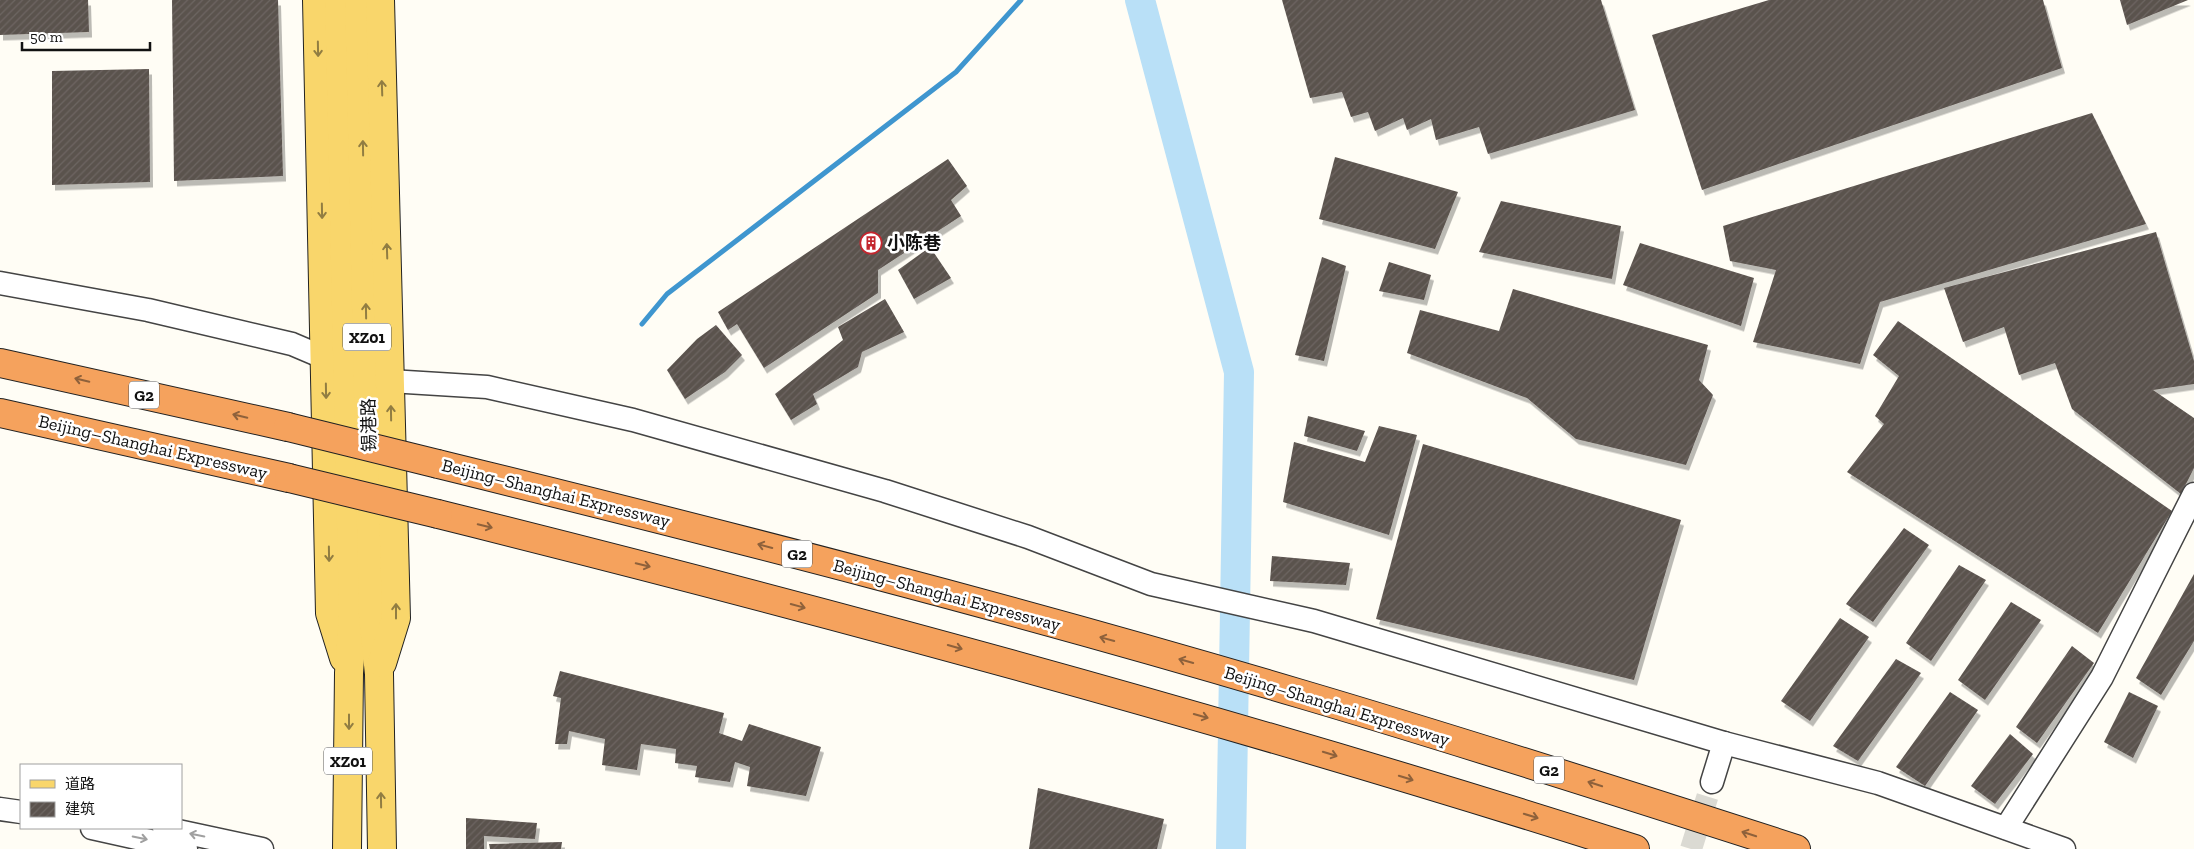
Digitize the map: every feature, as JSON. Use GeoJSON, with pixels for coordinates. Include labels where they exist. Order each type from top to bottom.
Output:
{"type":"FeatureCollection","features":[{"type":"Feature","properties":{"kind":"highway","name":"Beijing–Shanghai Expressway"},"geometry":{"type":"LineString","coordinates":[[0,363],[288,427],[686,525],[1154,652],[1300,694],[1544,768],[1796,849]]}},
{"type":"Feature","properties":{"kind":"highway","name":"Beijing–Shanghai Expressway"},"geometry":{"type":"LineString","coordinates":[[0,413],[289,478],[438,514],[916,636],[1300,745],[1635,849]]}},
{"type":"Feature","properties":{"kind":"main road"},"geometry":{"type":"LineString","coordinates":[[317,0],[358,370]]}},
{"type":"Feature","properties":{"kind":"main road","name":"XZ01"},"geometry":{"type":"LineString","coordinates":[[339,0],[358,370],[396,618],[379,674],[382,849]]}},
{"type":"Feature","properties":{"kind":"main road","name":"锡港路"},"geometry":{"type":"LineString","coordinates":[[358,370],[359,0]]}},
{"type":"Feature","properties":{"kind":"main road"},"geometry":{"type":"LineString","coordinates":[[358,370],[380,0]]}},
{"type":"Feature","properties":{"kind":"main road","name":"XZ01"},"geometry":{"type":"LineString","coordinates":[[348,849],[349,673],[330,613],[358,370]]}},
{"type":"Feature","properties":{"kind":"street"},"geometry":{"type":"LineString","coordinates":[[0,284],[148,310],[292,344],[358,370],[487,387],[633,420],[885,490],[1028,537],[1151,584],[1314,620],[1724,743],[1878,782],[2064,849]]}},
{"type":"Feature","properties":{"kind":"street"},"geometry":{"type":"LineString","coordinates":[[2006,828],[2102,677],[2194,494]]}},
{"type":"Feature","properties":{"kind":"street"},"geometry":{"type":"LineString","coordinates":[[1712,782],[1724,743]]}},
{"type":"Feature","properties":{"kind":"street"},"geometry":{"type":"LineString","coordinates":[[0,794],[20,796]]}},
{"type":"Feature","properties":{"kind":"street"},"geometry":{"type":"LineString","coordinates":[[0,810],[20,812]]}},
{"type":"Feature","properties":{"kind":"street"},"geometry":{"type":"LineString","coordinates":[[97,829],[188,849]]}},
{"type":"Feature","properties":{"kind":"street"},"geometry":{"type":"LineString","coordinates":[[169,829],[262,849]]}},
{"type":"Feature","properties":{"kind":"building"},"geometry":{"type":"Polygon","coordinates":[[[0,0],[88,0],[89,32],[0,35],[0,0]]]}},
{"type":"Feature","properties":{"kind":"building"},"geometry":{"type":"Polygon","coordinates":[[[172,0],[278,0],[283,176],[174,181],[172,0]]]}},
{"type":"Feature","properties":{"kind":"building"},"geometry":{"type":"Polygon","coordinates":[[[1282,0],[1601,0],[1635,110],[1488,154],[1479,127],[1436,140],[1431,119],[1407,130],[1403,118],[1375,131],[1368,112],[1351,117],[1342,92],[1310,98],[1282,0]]]}},
{"type":"Feature","properties":{"kind":"building"},"geometry":{"type":"Polygon","coordinates":[[[1769,0],[2043,0],[2062,68],[1702,190],[1652,35],[1769,0]]]}},
{"type":"Feature","properties":{"kind":"building"},"geometry":{"type":"Polygon","coordinates":[[[2120,0],[2188,0],[2127,25],[2120,0]]]}},
{"type":"Feature","properties":{"kind":"building"},"geometry":{"type":"Polygon","coordinates":[[[149,69],[150,182],[52,185],[52,71],[149,69]]]}},
{"type":"Feature","properties":{"kind":"building"},"geometry":{"type":"Polygon","coordinates":[[[2092,113],[2146,224],[1880,302],[1860,364],[1753,342],[1776,270],[1730,261],[1723,226],[2092,113]]]}},
{"type":"Feature","properties":{"kind":"building"},"geometry":{"type":"Polygon","coordinates":[[[1335,157],[1458,192],[1435,249],[1319,219],[1335,157]]]}},
{"type":"Feature","properties":{"kind":"building","name":"小陈巷"},"geometry":{"type":"Polygon","coordinates":[[[948,159],[967,186],[951,200],[961,216],[878,270],[878,293],[764,368],[737,324],[728,330],[718,312],[948,159]]]}},
{"type":"Feature","properties":{"kind":"building"},"geometry":{"type":"Polygon","coordinates":[[[1501,201],[1621,226],[1612,279],[1479,252],[1501,201]]]}},
{"type":"Feature","properties":{"kind":"building"},"geometry":{"type":"Polygon","coordinates":[[[2156,232],[2194,361],[2194,384],[2153,390],[2194,418],[2194,468],[2181,494],[2072,409],[2055,363],[2019,375],[2004,327],[1963,342],[1944,288],[2156,232]]]}},
{"type":"Feature","properties":{"kind":"building"},"geometry":{"type":"Polygon","coordinates":[[[1640,243],[1754,278],[1741,326],[1623,285],[1640,243]]]}},
{"type":"Feature","properties":{"kind":"building"},"geometry":{"type":"Polygon","coordinates":[[[930,247],[951,278],[914,299],[898,270],[930,247]]]}},
{"type":"Feature","properties":{"kind":"building"},"geometry":{"type":"Polygon","coordinates":[[[1322,257],[1346,266],[1324,361],[1295,355],[1322,257]]]}},
{"type":"Feature","properties":{"kind":"building"},"geometry":{"type":"Polygon","coordinates":[[[1389,262],[1431,275],[1424,300],[1379,291],[1389,262]]]}},
{"type":"Feature","properties":{"kind":"building"},"geometry":{"type":"Polygon","coordinates":[[[1513,289],[1708,345],[1699,380],[1713,395],[1686,465],[1576,439],[1527,398],[1407,353],[1420,310],[1499,331],[1513,289]]]}},
{"type":"Feature","properties":{"kind":"building"},"geometry":{"type":"Polygon","coordinates":[[[885,299],[904,332],[862,352],[858,367],[813,394],[817,404],[791,420],[775,394],[843,340],[838,327],[885,299]]]}},
{"type":"Feature","properties":{"kind":"building"},"geometry":{"type":"Polygon","coordinates":[[[1898,321],[2172,511],[2098,633],[1847,472],[1884,424],[1875,416],[1899,376],[1873,355],[1898,321]]]}},
{"type":"Feature","properties":{"kind":"building"},"geometry":{"type":"Polygon","coordinates":[[[716,325],[742,355],[725,372],[685,399],[667,370],[697,339],[716,325]]]}},
{"type":"Feature","properties":{"kind":"building"},"geometry":{"type":"Polygon","coordinates":[[[1308,416],[1365,431],[1357,451],[1304,436],[1308,416]]]}},
{"type":"Feature","properties":{"kind":"building"},"geometry":{"type":"Polygon","coordinates":[[[1379,426],[1417,435],[1389,535],[1283,502],[1294,442],[1365,462],[1379,426]]]}},
{"type":"Feature","properties":{"kind":"building"},"geometry":{"type":"Polygon","coordinates":[[[1423,444],[1681,520],[1634,680],[1376,619],[1423,444]]]}},
{"type":"Feature","properties":{"kind":"building"},"geometry":{"type":"Polygon","coordinates":[[[1904,528],[1929,545],[1873,622],[1846,604],[1904,528]]]}},
{"type":"Feature","properties":{"kind":"building"},"geometry":{"type":"Polygon","coordinates":[[[1272,556],[1350,563],[1346,585],[1270,581],[1272,556]]]}},
{"type":"Feature","properties":{"kind":"building"},"geometry":{"type":"Polygon","coordinates":[[[1959,565],[1986,580],[1931,661],[1906,643],[1959,565]]]}},
{"type":"Feature","properties":{"kind":"building"},"geometry":{"type":"Polygon","coordinates":[[[2194,574],[2194,641],[2161,695],[2136,678],[2194,574]]]}},
{"type":"Feature","properties":{"kind":"building"},"geometry":{"type":"Polygon","coordinates":[[[2011,602],[2041,620],[1985,700],[1958,680],[2011,602]]]}},
{"type":"Feature","properties":{"kind":"building"},"geometry":{"type":"Polygon","coordinates":[[[1840,618],[1869,637],[1810,721],[1781,701],[1840,618]]]}},
{"type":"Feature","properties":{"kind":"building"},"geometry":{"type":"Polygon","coordinates":[[[2072,646],[2094,663],[2037,743],[2016,727],[2072,646]]]}},
{"type":"Feature","properties":{"kind":"building"},"geometry":{"type":"Polygon","coordinates":[[[1896,659],[1921,673],[1858,761],[1833,746],[1896,659]]]}},
{"type":"Feature","properties":{"kind":"building"},"geometry":{"type":"Polygon","coordinates":[[[560,671],[724,713],[719,733],[742,741],[749,724],[821,747],[806,796],[747,786],[750,767],[735,762],[730,782],[695,777],[697,766],[675,763],[676,749],[641,744],[637,770],[602,765],[605,739],[569,731],[567,744],[555,744],[561,698],[553,696],[560,671]]]}},
{"type":"Feature","properties":{"kind":"building"},"geometry":{"type":"Polygon","coordinates":[[[1950,692],[1978,710],[1925,786],[1896,767],[1950,692]]]}},
{"type":"Feature","properties":{"kind":"building"},"geometry":{"type":"Polygon","coordinates":[[[2129,692],[2158,706],[2133,758],[2104,742],[2129,692]]]}},
{"type":"Feature","properties":{"kind":"building"},"geometry":{"type":"Polygon","coordinates":[[[2010,734],[2033,754],[1995,804],[1971,786],[2010,734]]]}},
{"type":"Feature","properties":{"kind":"building"},"geometry":{"type":"Polygon","coordinates":[[[1038,788],[1164,819],[1157,849],[1029,849],[1038,788]]]}},
{"type":"Feature","properties":{"kind":"building"},"geometry":{"type":"Polygon","coordinates":[[[466,818],[537,823],[535,839],[484,836],[484,849],[466,849],[466,818]]]}},
{"type":"Feature","properties":{"kind":"building"},"geometry":{"type":"Polygon","coordinates":[[[562,842],[561,849],[490,849],[489,844],[562,842]]]}},
{"type":"Feature","properties":{"kind":"waterway"},"geometry":{"type":"LineString","coordinates":[[642,324],[667,294],[956,72],[1021,0]]}},
{"type":"Feature","properties":{"kind":"waterway"},"geometry":{"type":"LineString","coordinates":[[1140,0],[1239,372],[1231,849]]}},
{"type":"Feature","properties":{"kind":"tunnel"},"geometry":{"type":"LineString","coordinates":[[1691,849],[1712,782]]}},
{"type":"Feature","properties":{"kind":"place","name":"小陈巷"},"geometry":{"type":"Point","coordinates":[871,243]}}]}
